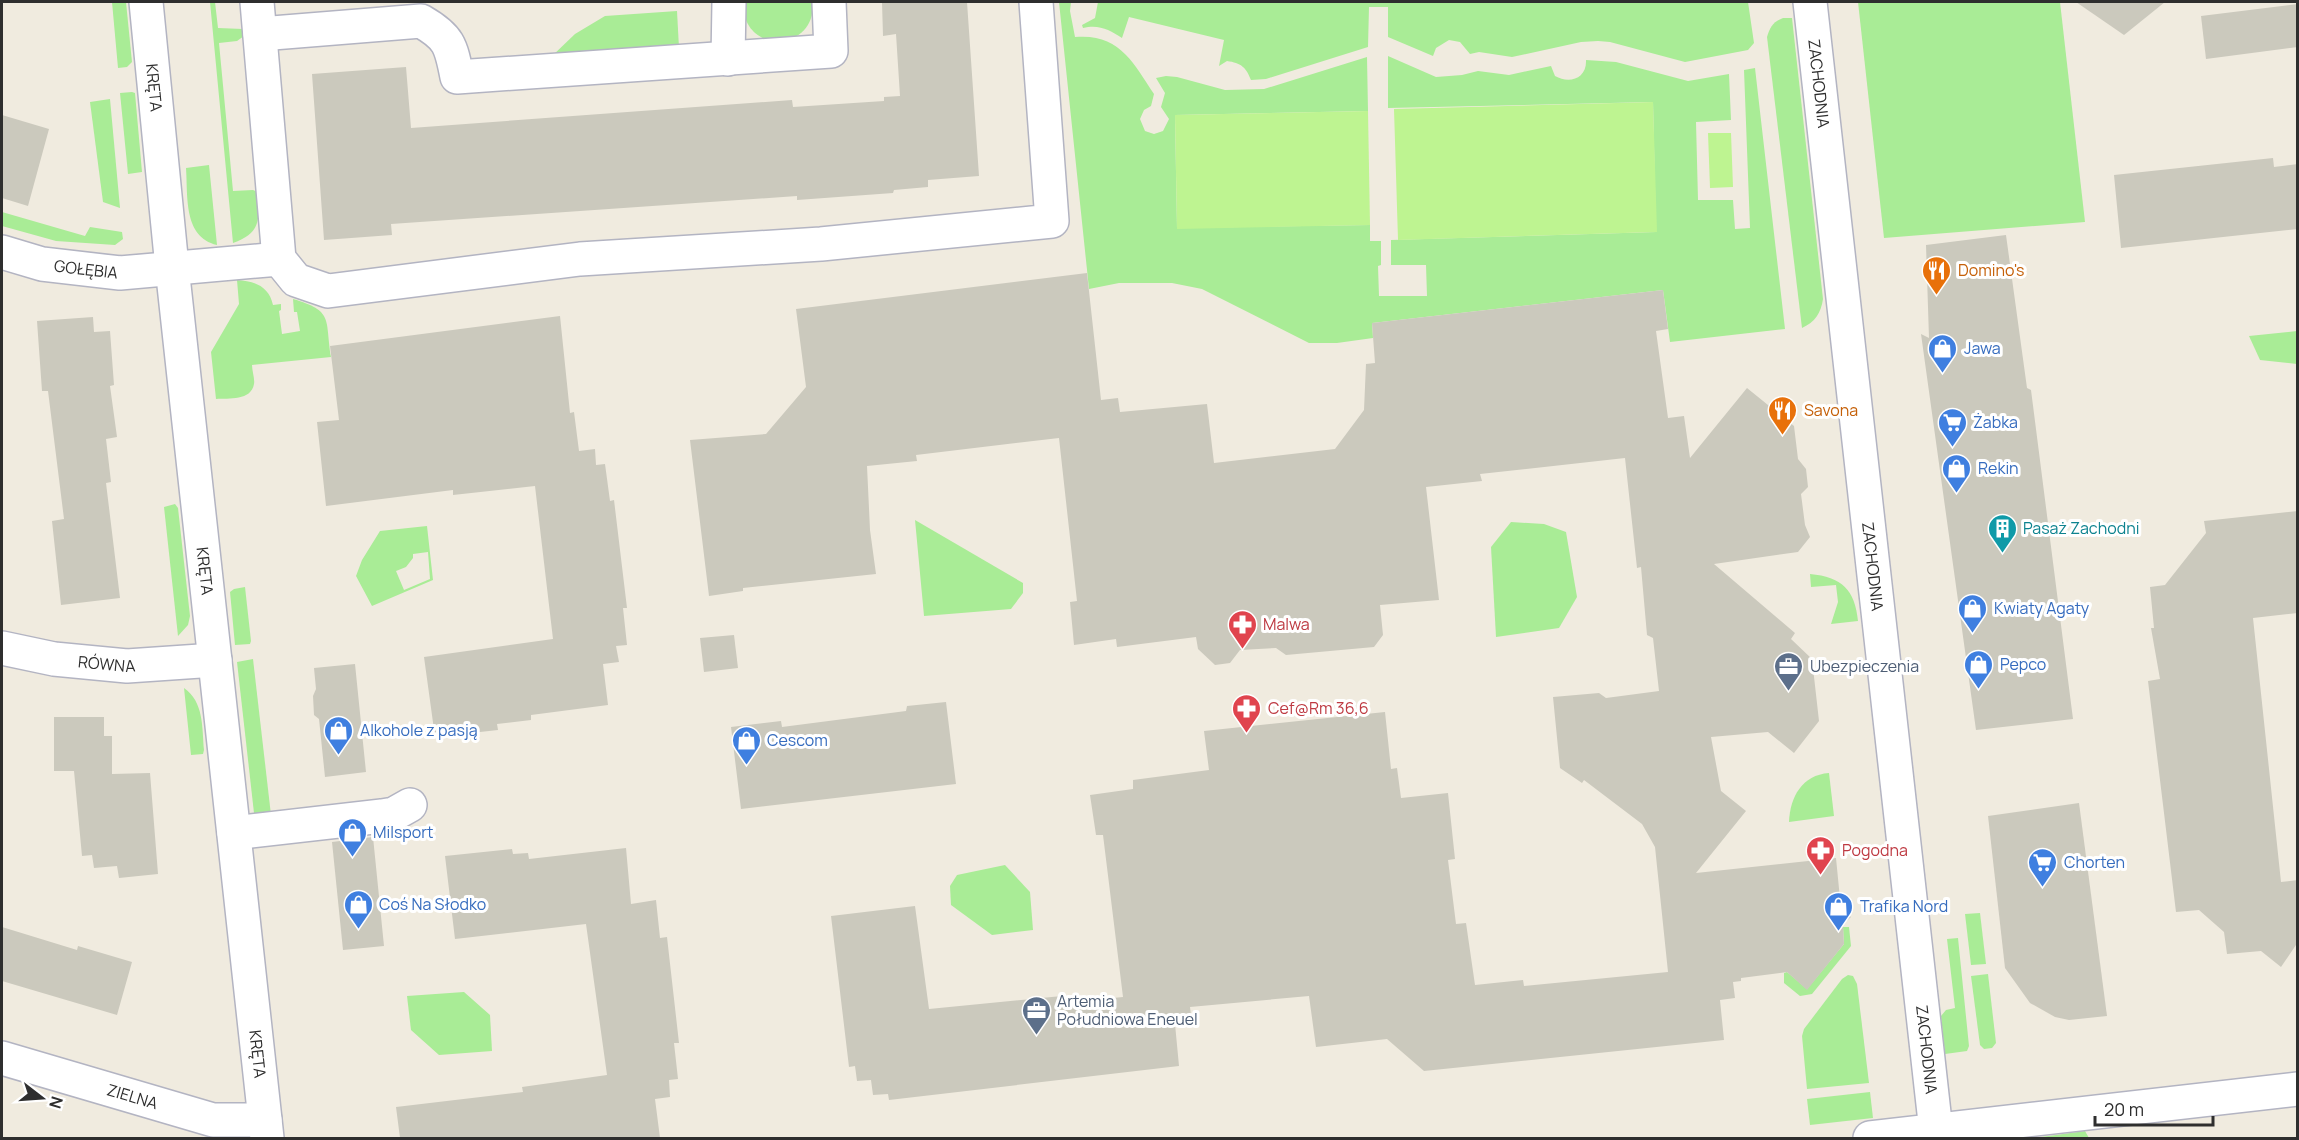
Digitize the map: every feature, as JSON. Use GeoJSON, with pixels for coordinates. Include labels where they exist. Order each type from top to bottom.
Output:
{"type":"FeatureCollection","features":[{"type":"Feature","properties":{"kind":"street","name":"KRĘTA"},"geometry":{"type":"LineString","coordinates":[[146,2],[172,267],[266,1129]]}},
{"type":"Feature","properties":{"kind":"street"},"geometry":{"type":"LineString","coordinates":[[258,2],[279,259],[296,280],[328,291],[580,259],[821,244],[1052,221],[1036,2]]}},
{"type":"Feature","properties":{"kind":"street"},"geometry":{"type":"LineString","coordinates":[[728,59],[729,2]]}},
{"type":"Feature","properties":{"kind":"street"},"geometry":{"type":"LineString","coordinates":[[260,34],[421,21],[440,32],[452,50],[457,77],[831,51],[829,2]]}},
{"type":"Feature","properties":{"kind":"street","name":"ZACHODNIA"},"geometry":{"type":"LineString","coordinates":[[1810,2],[1936,1131]]}},
{"type":"Feature","properties":{"kind":"street","name":"GOŁĘBIA"},"geometry":{"type":"LineString","coordinates":[[2,252],[42,264],[120,273],[279,259]]}},
{"type":"Feature","properties":{"kind":"street","name":"RÓWNA"},"geometry":{"type":"LineString","coordinates":[[2,648],[54,659],[127,666],[215,660]]}},
{"type":"Feature","properties":{"kind":"street"},"geometry":{"type":"LineString","coordinates":[[234,833],[382,816],[394,814],[410,805]]}},
{"type":"Feature","properties":{"kind":"street","name":"ZIELNA"},"geometry":{"type":"LineString","coordinates":[[2,1058],[213,1120],[266,1129]]}},
{"type":"Feature","properties":{"kind":"street"},"geometry":{"type":"LineString","coordinates":[[1870,1138],[1936,1131],[2109,1124],[2298,1089]]}},
{"type":"Feature","properties":{"kind":"green space"},"geometry":{"type":"Polygon","coordinates":[[[112,2],[126,2],[132,62],[127,67],[118,68],[112,2]]]}},
{"type":"Feature","properties":{"kind":"green space"},"geometry":{"type":"Polygon","coordinates":[[[210,2],[215,2],[218,28],[243,29],[244,36],[237,41],[219,43],[233,191],[258,192],[257,224],[249,235],[233,243],[210,2]]]}},
{"type":"Feature","properties":{"kind":"green space"},"geometry":{"type":"Polygon","coordinates":[[[743,2],[812,2],[811,18],[804,30],[793,38],[780,41],[766,39],[754,32],[746,20],[743,2]]]}},
{"type":"Feature","properties":{"kind":"green space"},"geometry":{"type":"Polygon","coordinates":[[[1059,2],[1071,2],[1070,11],[1075,37],[1090,37],[1114,45],[1139,71],[1154,94],[1151,106],[1144,110],[1140,119],[1145,131],[1154,134],[1163,131],[1169,119],[1161,107],[1165,93],[1156,78],[1177,77],[1225,90],[1264,89],[1367,57],[1368,111],[1175,115],[1177,228],[1370,225],[1370,241],[1381,241],[1381,265],[1378,266],[1379,296],[1427,296],[1426,265],[1391,265],[1391,240],[1656,232],[1653,102],[1388,108],[1388,56],[1436,77],[1478,71],[1509,75],[1551,66],[1555,76],[1566,80],[1576,78],[1584,72],[1586,60],[1616,62],[1688,81],[1729,74],[1731,120],[1696,122],[1698,200],[1733,200],[1735,229],[1750,228],[1744,70],[1755,68],[1785,329],[1670,342],[1663,290],[1372,323],[1373,338],[1337,343],[1309,343],[1202,289],[1172,283],[1119,283],[1089,289],[1059,2]]]}},
{"type":"Feature","properties":{"kind":"green space"},"geometry":{"type":"Polygon","coordinates":[[[1098,2],[1748,2],[1754,43],[1748,50],[1685,62],[1610,42],[1598,41],[1581,42],[1512,57],[1479,52],[1470,54],[1460,42],[1449,40],[1436,48],[1433,56],[1388,37],[1388,7],[1369,7],[1368,47],[1266,79],[1251,80],[1239,64],[1227,61],[1219,66],[1224,40],[1129,17],[1122,38],[1104,28],[1083,28],[1082,25],[1095,18],[1098,2]]]}},
{"type":"Feature","properties":{"kind":"green space"},"geometry":{"type":"Polygon","coordinates":[[[1858,2],[2060,2],[2085,222],[1884,238],[1858,2]]]}},
{"type":"Feature","properties":{"kind":"green space"},"geometry":{"type":"Polygon","coordinates":[[[677,11],[679,48],[550,58],[575,34],[605,16],[677,11]]]}},
{"type":"Feature","properties":{"kind":"green space"},"geometry":{"type":"Polygon","coordinates":[[[1783,18],[1792,18],[1823,299],[1817,317],[1802,328],[1767,37],[1772,25],[1783,18]]]}},
{"type":"Feature","properties":{"kind":"green space"},"geometry":{"type":"Polygon","coordinates":[[[120,93],[135,93],[142,172],[128,174],[120,93]]]}},
{"type":"Feature","properties":{"kind":"green space"},"geometry":{"type":"Polygon","coordinates":[[[110,99],[120,208],[103,202],[90,102],[110,99]]]}},
{"type":"Feature","properties":{"kind":"green space"},"geometry":{"type":"Polygon","coordinates":[[[1653,102],[1657,232],[1398,240],[1394,109],[1653,102]]]}},
{"type":"Feature","properties":{"kind":"green space"},"geometry":{"type":"Polygon","coordinates":[[[1368,111],[1370,225],[1177,229],[1175,115],[1368,111]]]}},
{"type":"Feature","properties":{"kind":"green space"},"geometry":{"type":"Polygon","coordinates":[[[1708,133],[1731,133],[1733,187],[1710,188],[1708,133]]]}},
{"type":"Feature","properties":{"kind":"green space"},"geometry":{"type":"Polygon","coordinates":[[[209,165],[217,245],[206,241],[198,234],[193,225],[188,203],[186,168],[209,165]]]}},
{"type":"Feature","properties":{"kind":"green space"},"geometry":{"type":"Polygon","coordinates":[[[2,212],[85,236],[90,227],[122,232],[123,239],[115,245],[56,241],[2,226],[2,212]]]}},
{"type":"Feature","properties":{"kind":"green space"},"geometry":{"type":"Polygon","coordinates":[[[237,280],[260,286],[268,293],[273,305],[281,304],[279,311],[282,334],[300,331],[297,312],[294,312],[293,299],[315,308],[325,318],[331,357],[252,365],[254,384],[249,393],[239,398],[216,399],[211,352],[239,304],[237,280]]]}},
{"type":"Feature","properties":{"kind":"green space"},"geometry":{"type":"Polygon","coordinates":[[[2297,331],[2297,364],[2260,360],[2249,336],[2297,331]]]}},
{"type":"Feature","properties":{"kind":"green space"},"geometry":{"type":"Polygon","coordinates":[[[175,504],[178,508],[190,616],[188,625],[178,636],[164,507],[175,504]]]}},
{"type":"Feature","properties":{"kind":"green space"},"geometry":{"type":"Polygon","coordinates":[[[915,520],[1023,583],[1023,593],[1011,609],[924,616],[915,520]]]}},
{"type":"Feature","properties":{"kind":"green space"},"geometry":{"type":"Polygon","coordinates":[[[1511,522],[1544,524],[1566,532],[1577,597],[1559,628],[1496,637],[1491,547],[1511,522]]]}},
{"type":"Feature","properties":{"kind":"green space"},"geometry":{"type":"Polygon","coordinates":[[[427,526],[433,580],[372,606],[356,576],[362,560],[380,531],[427,526]],[[428,552],[413,554],[413,558],[406,567],[396,571],[404,590],[430,579],[428,552]]]}},
{"type":"Feature","properties":{"kind":"green space"},"geometry":{"type":"Polygon","coordinates":[[[1810,574],[1831,578],[1845,587],[1854,601],[1858,621],[1831,624],[1838,602],[1836,585],[1811,587],[1810,574]]]}},
{"type":"Feature","properties":{"kind":"green space"},"geometry":{"type":"Polygon","coordinates":[[[245,587],[251,641],[250,644],[235,645],[230,592],[245,587]]]}},
{"type":"Feature","properties":{"kind":"green space"},"geometry":{"type":"Polygon","coordinates":[[[253,659],[271,815],[254,813],[237,662],[253,659]]]}},
{"type":"Feature","properties":{"kind":"green space"},"geometry":{"type":"Polygon","coordinates":[[[184,688],[191,694],[199,708],[203,754],[191,755],[184,688]]]}},
{"type":"Feature","properties":{"kind":"green space"},"geometry":{"type":"Polygon","coordinates":[[[1829,773],[1834,816],[1789,822],[1792,804],[1799,789],[1811,778],[1829,773]]]}},
{"type":"Feature","properties":{"kind":"green space"},"geometry":{"type":"Polygon","coordinates":[[[1005,865],[1030,892],[1033,930],[992,935],[951,905],[950,886],[957,875],[1005,865]]]}},
{"type":"Feature","properties":{"kind":"green space"},"geometry":{"type":"Polygon","coordinates":[[[1980,913],[1986,964],[1971,965],[1965,914],[1980,913]]]}},
{"type":"Feature","properties":{"kind":"green space"},"geometry":{"type":"Polygon","coordinates":[[[1843,927],[1849,927],[1851,946],[1812,994],[1800,996],[1784,983],[1784,973],[1787,972],[1807,989],[1844,944],[1843,927]]]}},
{"type":"Feature","properties":{"kind":"green space"},"geometry":{"type":"Polygon","coordinates":[[[1958,938],[1969,1046],[1967,1051],[1945,1054],[1941,1016],[1946,1010],[1955,1008],[1947,939],[1958,938]]]}},
{"type":"Feature","properties":{"kind":"green space"},"geometry":{"type":"Polygon","coordinates":[[[1988,974],[1996,1043],[1992,1048],[1984,1049],[1980,1045],[1971,976],[1988,974]]]}},
{"type":"Feature","properties":{"kind":"green space"},"geometry":{"type":"Polygon","coordinates":[[[1848,975],[1853,976],[1857,984],[1869,1083],[1807,1089],[1802,1036],[1804,1029],[1842,979],[1848,975]]]}},
{"type":"Feature","properties":{"kind":"green space"},"geometry":{"type":"Polygon","coordinates":[[[464,992],[490,1015],[492,1051],[439,1055],[411,1030],[407,996],[464,992]]]}},
{"type":"Feature","properties":{"kind":"green space"},"geometry":{"type":"Polygon","coordinates":[[[1870,1092],[1873,1118],[1810,1125],[1807,1099],[1870,1092]]]}},
{"type":"Feature","properties":{"kind":"green space"},"geometry":{"type":"Polygon","coordinates":[[[2085,1131],[2089,1138],[2034,1138],[2085,1131]]]}},
{"type":"Feature","properties":{"kind":"building"},"geometry":{"type":"Polygon","coordinates":[[[882,2],[967,2],[979,176],[928,180],[928,187],[894,190],[893,193],[797,200],[797,196],[391,224],[392,235],[324,240],[312,74],[406,67],[411,128],[792,100],[793,107],[884,101],[884,97],[900,96],[896,34],[883,36],[882,2]]]}},
{"type":"Feature","properties":{"kind":"building"},"geometry":{"type":"Polygon","coordinates":[[[2076,2],[2165,2],[2124,35],[2076,2]]]}},
{"type":"Feature","properties":{"kind":"building"},"geometry":{"type":"Polygon","coordinates":[[[2298,4],[2298,47],[2206,59],[2201,16],[2298,4]]]}},
{"type":"Feature","properties":{"kind":"building"},"geometry":{"type":"Polygon","coordinates":[[[2,115],[49,129],[28,206],[2,198],[2,115]]]}},
{"type":"Feature","properties":{"kind":"building"},"geometry":{"type":"Polygon","coordinates":[[[2273,158],[2274,167],[2298,164],[2298,229],[2121,248],[2114,175],[2273,158]]]}},
{"type":"Feature","properties":{"kind":"building","name":"Pasaż Zachodni"},"geometry":{"type":"Polygon","coordinates":[[[2006,235],[2027,388],[2031,390],[2073,719],[1976,730],[1921,334],[1929,338],[1926,245],[2006,235]]]}},
{"type":"Feature","properties":{"kind":"building"},"geometry":{"type":"Polygon","coordinates":[[[1087,273],[1101,400],[1118,398],[1120,412],[1207,404],[1214,463],[1335,449],[1364,410],[1366,364],[1375,363],[1372,323],[1663,290],[1668,329],[1656,331],[1668,418],[1684,416],[1690,458],[1747,388],[1794,426],[1798,459],[1806,469],[1808,487],[1801,494],[1805,525],[1810,537],[1798,552],[1714,564],[1795,633],[1791,639],[1812,659],[1819,721],[1794,753],[1768,732],[1711,737],[1721,791],[1746,811],[1696,873],[1836,858],[1841,909],[1851,917],[1843,924],[1844,944],[1807,990],[1787,972],[1741,978],[1741,981],[1733,982],[1735,998],[1720,1000],[1724,1040],[1424,1071],[1387,1039],[1316,1047],[1309,996],[1190,1007],[1192,1023],[1175,1024],[1179,1066],[889,1100],[888,1094],[873,1095],[871,1080],[857,1081],[855,1066],[849,1067],[831,916],[915,906],[929,1009],[1062,996],[1063,1003],[1123,997],[1103,835],[1096,835],[1090,795],[1133,789],[1133,780],[1209,770],[1204,731],[1385,712],[1391,769],[1397,768],[1401,798],[1448,793],[1455,859],[1448,860],[1456,924],[1466,923],[1475,985],[1523,980],[1524,986],[1668,972],[1655,847],[1642,824],[1584,780],[1582,783],[1560,768],[1553,697],[1599,693],[1606,698],[1659,691],[1653,638],[1647,635],[1641,567],[1637,568],[1625,458],[1480,474],[1482,481],[1426,487],[1439,600],[1380,605],[1383,635],[1374,647],[1286,655],[1276,648],[1240,650],[1230,663],[1215,665],[1198,649],[1196,637],[1117,647],[1116,639],[1074,645],[1070,602],[1077,601],[1059,438],[916,455],[917,461],[867,466],[870,530],[876,574],[743,588],[743,591],[709,596],[690,440],[766,434],[806,387],[796,309],[1087,273]]]}},
{"type":"Feature","properties":{"kind":"building"},"geometry":{"type":"Polygon","coordinates":[[[560,316],[570,413],[574,412],[579,451],[595,449],[596,465],[605,464],[610,501],[614,500],[627,608],[623,608],[627,645],[616,646],[619,662],[603,664],[608,705],[531,715],[531,720],[497,724],[498,730],[435,737],[424,657],[553,639],[535,486],[453,495],[453,490],[326,506],[317,422],[339,420],[330,346],[560,316]]]}},
{"type":"Feature","properties":{"kind":"building"},"geometry":{"type":"Polygon","coordinates":[[[93,317],[94,332],[110,331],[114,385],[110,386],[117,437],[106,439],[111,482],[106,483],[120,598],[61,605],[52,521],[64,519],[48,391],[42,391],[37,321],[93,317]]]}},
{"type":"Feature","properties":{"kind":"building"},"geometry":{"type":"Polygon","coordinates":[[[2298,511],[2298,613],[2253,618],[2281,882],[2298,880],[2298,942],[2281,967],[2261,951],[2227,954],[2224,932],[2199,910],[2176,912],[2148,681],[2160,679],[2151,628],[2154,628],[2150,587],[2165,585],[2206,533],[2204,521],[2298,511]]]}},
{"type":"Feature","properties":{"kind":"building"},"geometry":{"type":"Polygon","coordinates":[[[734,635],[738,668],[704,672],[700,638],[734,635]]]}},
{"type":"Feature","properties":{"kind":"building"},"geometry":{"type":"Polygon","coordinates":[[[355,664],[366,772],[325,777],[319,719],[314,715],[313,696],[316,689],[314,668],[355,664]]]}},
{"type":"Feature","properties":{"kind":"building"},"geometry":{"type":"Polygon","coordinates":[[[946,702],[956,784],[741,809],[731,727],[781,721],[782,727],[906,711],[907,706],[946,702]]]}},
{"type":"Feature","properties":{"kind":"building"},"geometry":{"type":"Polygon","coordinates":[[[54,717],[104,717],[104,736],[112,736],[112,774],[150,773],[158,874],[119,878],[117,866],[94,868],[92,855],[82,856],[74,771],[54,771],[54,717]]]}},
{"type":"Feature","properties":{"kind":"building","name":"Chorten"},"geometry":{"type":"Polygon","coordinates":[[[2079,803],[2107,1016],[2069,1020],[2055,1017],[2030,1003],[2005,968],[1988,816],[2079,803]]]}},
{"type":"Feature","properties":{"kind":"building"},"geometry":{"type":"Polygon","coordinates":[[[373,837],[384,946],[343,950],[332,842],[373,837]]]}},
{"type":"Feature","properties":{"kind":"building"},"geometry":{"type":"Polygon","coordinates":[[[626,848],[631,904],[656,900],[660,938],[667,937],[679,1043],[674,1043],[678,1079],[669,1080],[670,1097],[655,1099],[660,1138],[400,1138],[396,1107],[523,1092],[522,1087],[607,1075],[586,924],[455,939],[445,856],[512,849],[513,854],[528,853],[529,859],[626,848]]]}},
{"type":"Feature","properties":{"kind":"building"},"geometry":{"type":"Polygon","coordinates":[[[2,927],[77,950],[78,946],[132,962],[117,1015],[2,981],[2,927]]]}},
{"type":"Feature","properties":{"kind":"place","name":"Domino's"},"geometry":{"type":"Point","coordinates":[1937,296]}},
{"type":"Feature","properties":{"kind":"place","name":"Jawa"},"geometry":{"type":"Point","coordinates":[1943,374]}},
{"type":"Feature","properties":{"kind":"place","name":"Savona"},"geometry":{"type":"Point","coordinates":[1783,436]}},
{"type":"Feature","properties":{"kind":"place","name":"Żabka"},"geometry":{"type":"Point","coordinates":[1952,448]}},
{"type":"Feature","properties":{"kind":"place","name":"Rekin"},"geometry":{"type":"Point","coordinates":[1957,494]}},
{"type":"Feature","properties":{"kind":"place","name":"Pasaż Zachodni"},"geometry":{"type":"Point","coordinates":[2002,554]}},
{"type":"Feature","properties":{"kind":"place","name":"Kwiaty Agaty"},"geometry":{"type":"Point","coordinates":[1973,634]}},
{"type":"Feature","properties":{"kind":"place","name":"Malwa"},"geometry":{"type":"Point","coordinates":[1242,650]}},
{"type":"Feature","properties":{"kind":"place","name":"Pepco"},"geometry":{"type":"Point","coordinates":[1979,690]}},
{"type":"Feature","properties":{"kind":"place","name":"Ubezpieczenia"},"geometry":{"type":"Point","coordinates":[1789,692]}},
{"type":"Feature","properties":{"kind":"place","name":"Cef@Rm 36,6"},"geometry":{"type":"Point","coordinates":[1247,734]}},
{"type":"Feature","properties":{"kind":"place","name":"Alkohole z pasją"},"geometry":{"type":"Point","coordinates":[339,756]}},
{"type":"Feature","properties":{"kind":"place","name":"Cescom"},"geometry":{"type":"Point","coordinates":[746,766]}},
{"type":"Feature","properties":{"kind":"place","name":"Milsport"},"geometry":{"type":"Point","coordinates":[352,858]}},
{"type":"Feature","properties":{"kind":"place","name":"Pogodna"},"geometry":{"type":"Point","coordinates":[1821,876]}},
{"type":"Feature","properties":{"kind":"place","name":"Chorten"},"geometry":{"type":"Point","coordinates":[2043,888]}},
{"type":"Feature","properties":{"kind":"place","name":"Coś Na Słodko"},"geometry":{"type":"Point","coordinates":[358,930]}},
{"type":"Feature","properties":{"kind":"place","name":"Trafika Nord"},"geometry":{"type":"Point","coordinates":[1839,932]}},
{"type":"Feature","properties":{"kind":"place","name":"Artemia Południowa Eneuel"},"geometry":{"type":"Point","coordinates":[1036,1036]}}]}
